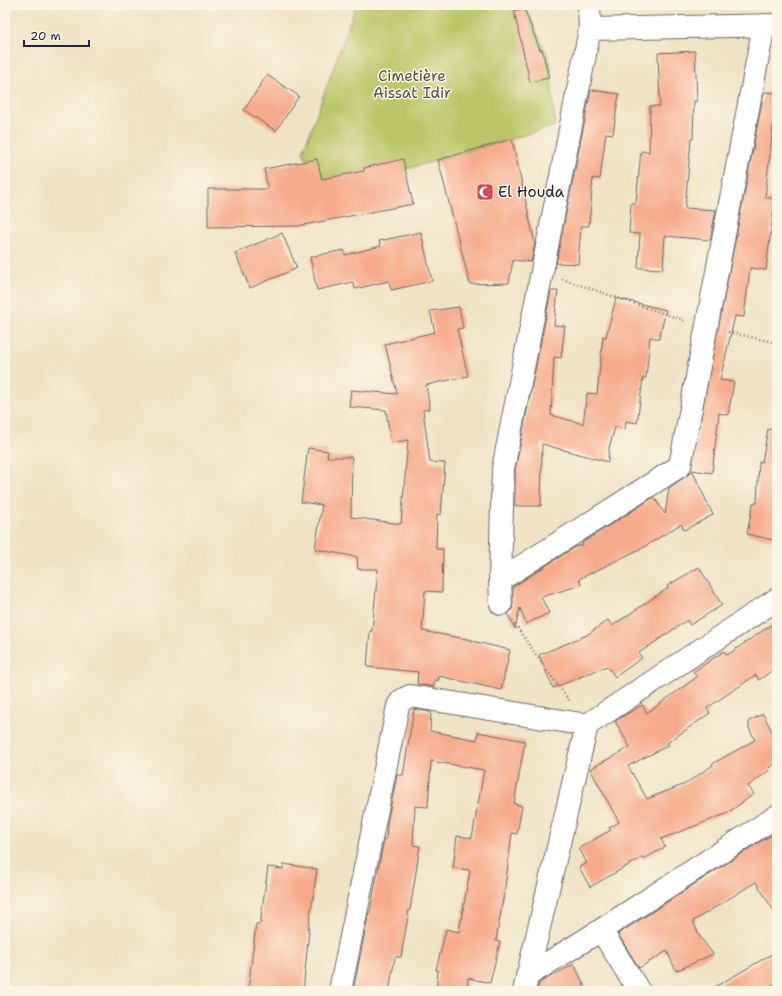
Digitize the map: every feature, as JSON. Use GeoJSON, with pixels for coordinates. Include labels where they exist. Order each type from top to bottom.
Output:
{"type":"FeatureCollection","features":[{"type":"Feature","properties":{"kind":"street"},"geometry":{"type":"LineString","coordinates":[[501,604],[500,580],[503,470],[590,29],[588,5]]}},
{"type":"Feature","properties":{"kind":"street"},"geometry":{"type":"LineString","coordinates":[[500,580],[680,466],[707,328],[771,25],[590,29]]}},
{"type":"Feature","properties":{"kind":"street"},"geometry":{"type":"LineString","coordinates":[[525,983],[588,725],[777,599]]}},
{"type":"Feature","properties":{"kind":"street"},"geometry":{"type":"LineString","coordinates":[[340,991],[398,706],[402,700],[410,696],[588,725]]}},
{"type":"Feature","properties":{"kind":"street"},"geometry":{"type":"LineString","coordinates":[[525,983],[601,930],[777,816]]}},
{"type":"Feature","properties":{"kind":"street"},"geometry":{"type":"LineString","coordinates":[[601,930],[639,991]]}},
{"type":"Feature","properties":{"kind":"path"},"geometry":{"type":"LineString","coordinates":[[543,272],[707,328],[777,343]]}},
{"type":"Feature","properties":{"kind":"path"},"geometry":{"type":"LineString","coordinates":[[501,604],[543,665],[588,725]]}},
{"type":"Feature","properties":{"kind":"green space","name":"Cimetière Aissat Idir"},"geometry":{"type":"Polygon","coordinates":[[[356,5],[524,5],[550,61],[555,126],[324,193],[303,152],[356,5]]]}},
{"type":"Feature","properties":{"kind":"building"},"geometry":{"type":"Polygon","coordinates":[[[524,8],[540,50],[542,49],[549,78],[530,82],[514,11],[524,8]]]}},
{"type":"Feature","properties":{"kind":"building"},"geometry":{"type":"Polygon","coordinates":[[[695,51],[697,101],[694,101],[693,139],[691,139],[685,208],[716,210],[710,240],[665,236],[663,269],[638,268],[640,234],[629,233],[631,203],[636,203],[641,151],[649,152],[650,106],[660,106],[658,53],[695,51]]]}},
{"type":"Feature","properties":{"kind":"building"},"geometry":{"type":"Polygon","coordinates":[[[267,75],[299,96],[276,131],[244,110],[267,75]]]}},
{"type":"Feature","properties":{"kind":"building"},"geometry":{"type":"Polygon","coordinates":[[[591,90],[619,94],[613,134],[606,133],[600,179],[593,178],[589,226],[581,226],[578,264],[556,263],[591,90]]]}},
{"type":"Feature","properties":{"kind":"building"},"geometry":{"type":"Polygon","coordinates":[[[764,92],[777,93],[777,127],[773,126],[765,197],[775,199],[766,270],[750,268],[744,317],[735,316],[720,380],[734,382],[728,415],[719,413],[712,473],[692,470],[713,515],[684,530],[681,524],[644,547],[579,579],[581,585],[541,597],[549,613],[526,624],[520,608],[515,629],[508,614],[512,609],[513,604],[513,587],[575,547],[583,545],[582,543],[654,497],[665,514],[669,488],[690,473],[764,92]]]}},
{"type":"Feature","properties":{"kind":"building","name":"El Houda"},"geometry":{"type":"Polygon","coordinates":[[[512,139],[535,244],[531,262],[513,260],[509,283],[470,284],[438,160],[512,139]]]}},
{"type":"Feature","properties":{"kind":"building"},"geometry":{"type":"Polygon","coordinates":[[[317,159],[322,179],[364,171],[364,168],[403,159],[413,204],[298,226],[208,227],[208,189],[268,189],[264,169],[317,159]]]}},
{"type":"Feature","properties":{"kind":"building"},"geometry":{"type":"Polygon","coordinates":[[[421,232],[432,281],[391,290],[389,281],[355,289],[353,282],[317,290],[310,257],[344,250],[345,255],[381,246],[379,241],[421,232]]]}},
{"type":"Feature","properties":{"kind":"building"},"geometry":{"type":"Polygon","coordinates":[[[282,233],[297,268],[250,288],[235,253],[282,233]]]}},
{"type":"Feature","properties":{"kind":"building"},"geometry":{"type":"Polygon","coordinates":[[[551,291],[558,291],[554,325],[565,326],[561,358],[554,357],[551,415],[583,424],[587,393],[597,394],[603,336],[606,337],[616,298],[666,310],[659,339],[650,337],[646,378],[643,378],[637,423],[626,421],[625,429],[615,427],[609,448],[608,462],[542,444],[541,506],[515,506],[515,470],[551,291]]]}},
{"type":"Feature","properties":{"kind":"building"},"geometry":{"type":"Polygon","coordinates":[[[459,307],[463,328],[457,329],[468,376],[426,385],[430,409],[423,410],[430,462],[445,463],[441,515],[437,514],[436,549],[443,549],[442,592],[425,591],[422,631],[472,640],[510,650],[501,690],[439,676],[438,681],[434,680],[434,687],[417,684],[418,672],[367,667],[378,569],[358,569],[357,557],[315,549],[322,505],[301,502],[308,448],[328,451],[327,457],[352,457],[351,517],[401,524],[408,440],[391,443],[386,410],[349,407],[351,390],[397,394],[385,344],[435,332],[430,311],[459,307]]]}},
{"type":"Feature","properties":{"kind":"building"},"geometry":{"type":"Polygon","coordinates":[[[768,429],[777,430],[777,541],[747,534],[753,503],[757,503],[759,462],[762,462],[768,429]]]}},
{"type":"Feature","properties":{"kind":"building"},"geometry":{"type":"Polygon","coordinates":[[[699,567],[722,605],[690,625],[687,620],[639,653],[642,658],[615,677],[607,666],[553,688],[539,655],[587,635],[608,620],[612,626],[668,588],[667,586],[699,567]]]}},
{"type":"Feature","properties":{"kind":"building"},"geometry":{"type":"Polygon","coordinates":[[[771,625],[777,635],[777,667],[759,680],[756,675],[707,708],[710,713],[667,743],[669,745],[628,766],[647,799],[685,784],[713,765],[712,764],[755,740],[749,728],[749,721],[763,714],[777,741],[777,763],[769,767],[771,769],[748,786],[754,794],[726,814],[661,839],[665,847],[644,859],[643,857],[590,887],[579,867],[587,863],[579,848],[611,830],[609,828],[619,822],[590,769],[630,747],[615,721],[642,705],[647,713],[697,677],[693,672],[724,651],[727,655],[771,625]]]}},
{"type":"Feature","properties":{"kind":"building"},"geometry":{"type":"Polygon","coordinates":[[[414,709],[431,712],[430,731],[477,740],[478,732],[525,741],[514,804],[522,806],[517,834],[512,833],[496,941],[500,942],[490,983],[468,978],[467,991],[436,991],[438,970],[436,970],[446,929],[459,932],[470,870],[453,868],[457,836],[472,838],[484,770],[431,761],[428,807],[415,806],[413,845],[420,846],[401,957],[395,957],[389,991],[353,991],[384,839],[386,839],[387,824],[397,775],[403,775],[414,709]]]}},
{"type":"Feature","properties":{"kind":"building"},"geometry":{"type":"Polygon","coordinates":[[[777,833],[777,916],[756,882],[693,921],[700,937],[713,954],[676,971],[667,951],[639,968],[618,934],[761,841],[777,833]]]}},
{"type":"Feature","properties":{"kind":"building"},"geometry":{"type":"Polygon","coordinates":[[[284,864],[317,869],[308,931],[303,991],[248,991],[256,924],[260,924],[268,867],[283,869],[284,864]]]}},
{"type":"Feature","properties":{"kind":"building"},"geometry":{"type":"Polygon","coordinates":[[[777,951],[777,982],[763,991],[708,991],[777,951]]]}},
{"type":"Feature","properties":{"kind":"building"},"geometry":{"type":"Polygon","coordinates":[[[574,964],[587,991],[537,991],[539,983],[574,964]]]}},
{"type":"Feature","properties":{"kind":"place","name":"El Houda"},"geometry":{"type":"Point","coordinates":[485,192]}}]}
